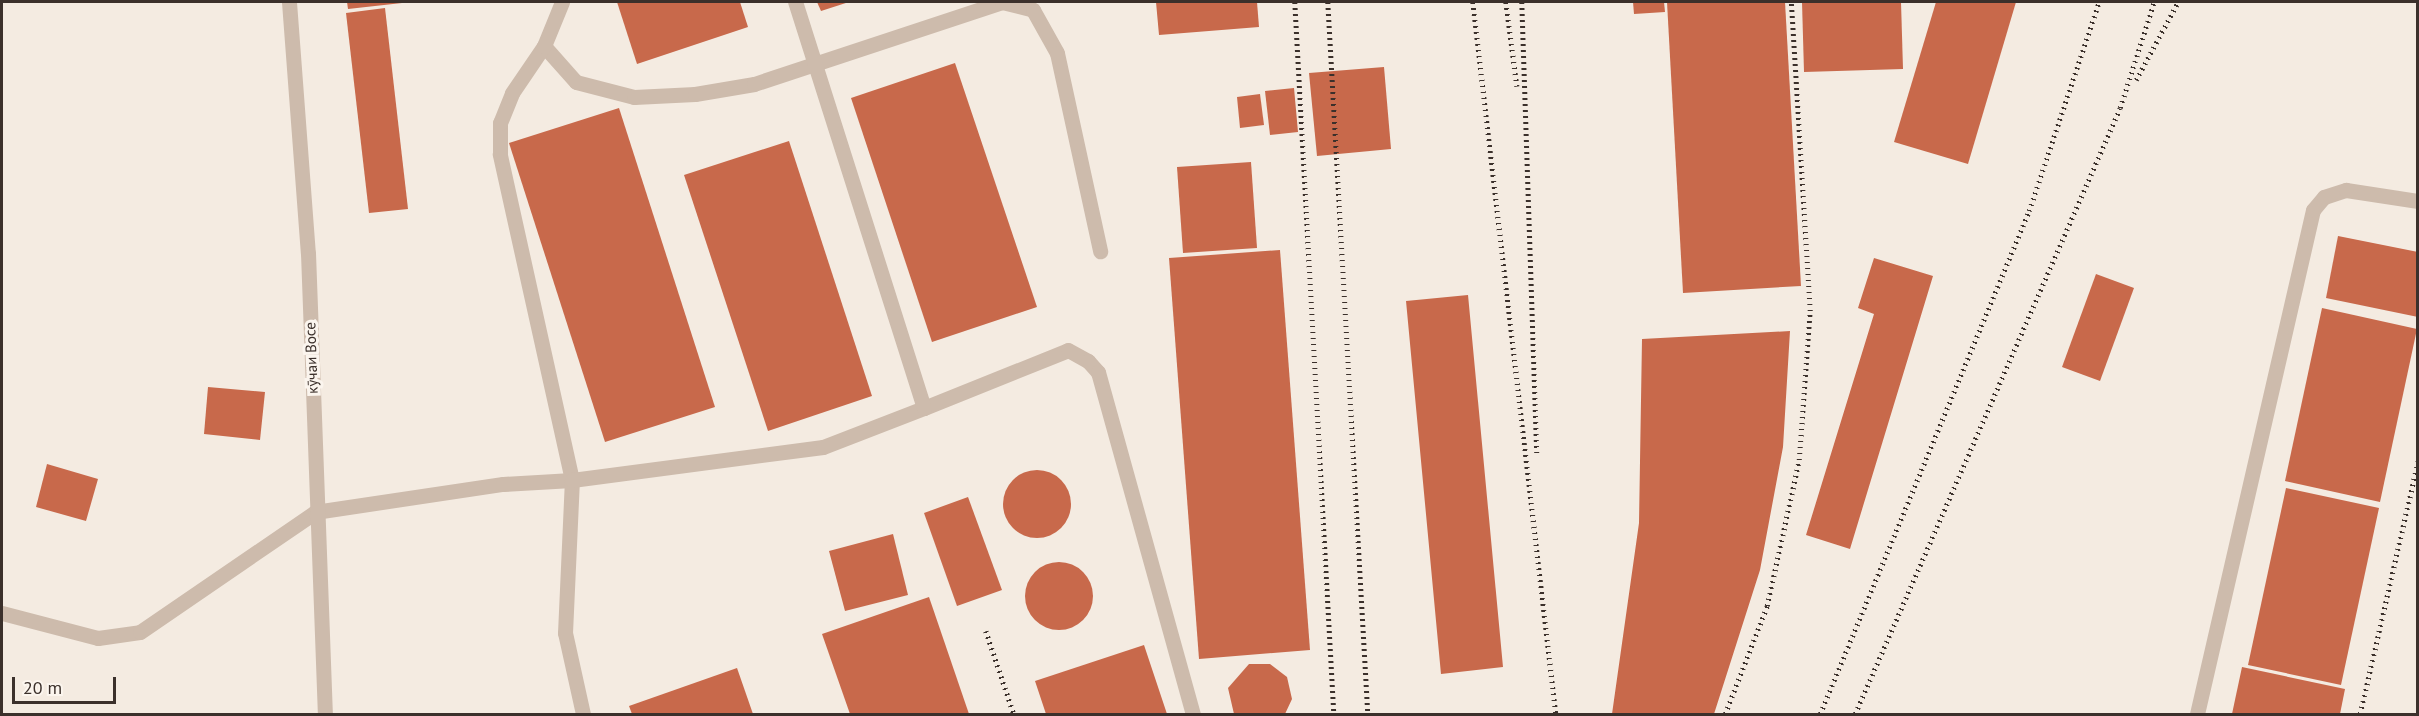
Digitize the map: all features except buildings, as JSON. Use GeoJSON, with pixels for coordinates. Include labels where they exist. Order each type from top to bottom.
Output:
{"type":"FeatureCollection","features":[{"type":"Feature","properties":{"kind":"street","name":"кӯчаи Восе"},"geometry":{"type":"LineString","coordinates":[[289,2],[308,253],[315,512],[325,714]]}},
{"type":"Feature","properties":{"kind":"street"},"geometry":{"type":"LineString","coordinates":[[562,2],[544,46],[512,93],[500,123],[500,154],[572,480],[565,633],[583,714]]}},
{"type":"Feature","properties":{"kind":"street"},"geometry":{"type":"LineString","coordinates":[[795,2],[924,408]]}},
{"type":"Feature","properties":{"kind":"street"},"geometry":{"type":"LineString","coordinates":[[544,46],[576,82],[634,97],[754,84],[1002,2],[1033,10],[1057,53],[1100,251]]}},
{"type":"Feature","properties":{"kind":"street"},"geometry":{"type":"LineString","coordinates":[[2197,714],[2313,210],[2324,197],[2346,190],[2418,201]]}},
{"type":"Feature","properties":{"kind":"street"},"geometry":{"type":"LineString","coordinates":[[2,613],[98,638],[140,632],[315,512],[503,484],[572,480],[823,447],[1068,350],[1088,361],[1098,372],[1193,714]]}},
{"type":"Feature","properties":{"kind":"railway"},"geometry":{"type":"LineString","coordinates":[[1295,2],[1334,714]]}},
{"type":"Feature","properties":{"kind":"railway"},"geometry":{"type":"LineString","coordinates":[[1328,2],[1368,714]]}},
{"type":"Feature","properties":{"kind":"railway"},"geometry":{"type":"LineString","coordinates":[[1473,2],[1556,714]]}},
{"type":"Feature","properties":{"kind":"railway"},"geometry":{"type":"LineString","coordinates":[[1506,2],[1517,86]]}},
{"type":"Feature","properties":{"kind":"railway"},"geometry":{"type":"LineString","coordinates":[[1522,2],[1537,453]]}},
{"type":"Feature","properties":{"kind":"railway"},"geometry":{"type":"LineString","coordinates":[[1725,714],[1767,606],[1799,460],[1810,311],[1791,2]]}},
{"type":"Feature","properties":{"kind":"railway"},"geometry":{"type":"LineString","coordinates":[[1820,714],[2029,211],[2099,2]]}},
{"type":"Feature","properties":{"kind":"railway"},"geometry":{"type":"LineString","coordinates":[[1855,714],[2120,108],[2154,2]]}},
{"type":"Feature","properties":{"kind":"railway"},"geometry":{"type":"LineString","coordinates":[[2136,80],[2178,2]]}},
{"type":"Feature","properties":{"kind":"railway"},"geometry":{"type":"LineString","coordinates":[[2360,714],[2418,460]]}},
{"type":"Feature","properties":{"kind":"railway"},"geometry":{"type":"LineString","coordinates":[[986,631],[1014,714]]}}]}
